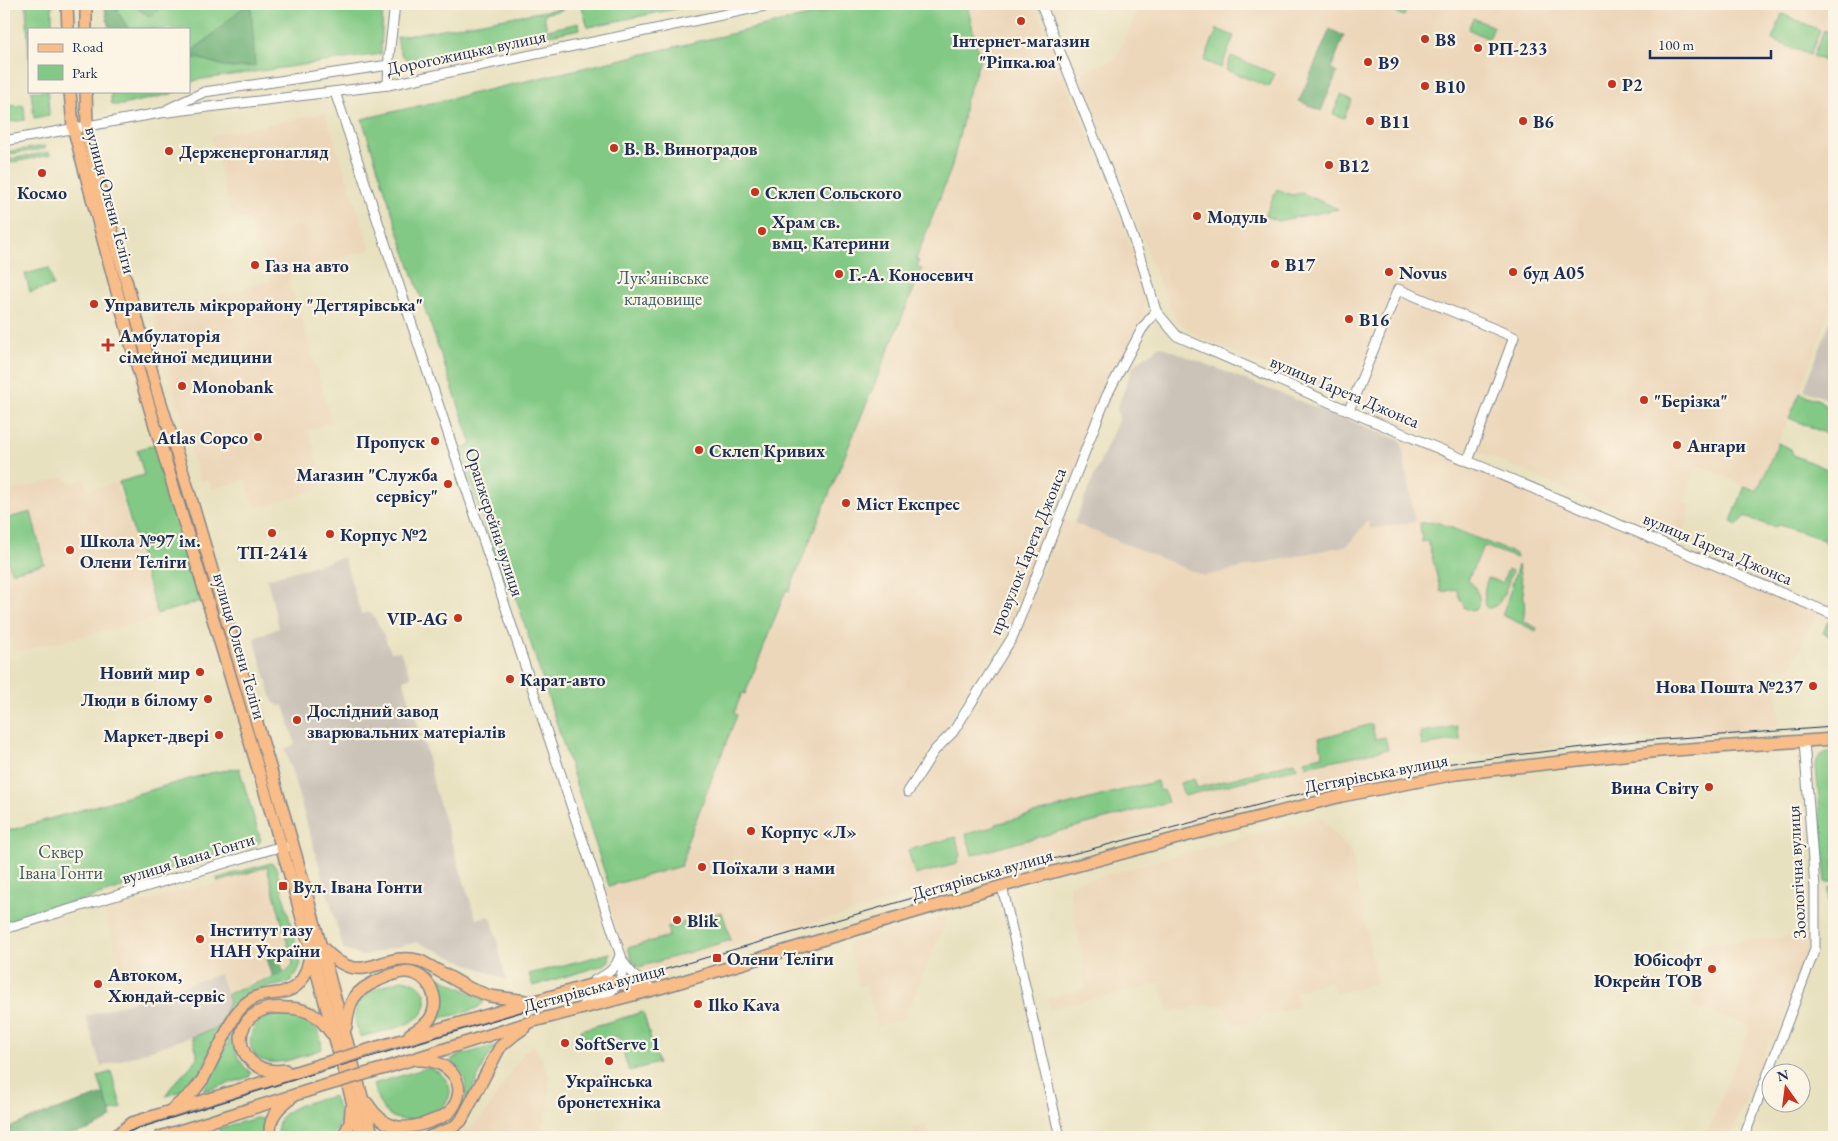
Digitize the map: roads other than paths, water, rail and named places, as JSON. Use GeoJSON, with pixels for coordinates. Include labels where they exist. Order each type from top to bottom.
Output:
{"type":"FeatureCollection","features":[{"type":"Feature","properties":{"kind":"main road"},"geometry":{"type":"LineString","coordinates":[[67,4],[68,28]]}},
{"type":"Feature","properties":{"kind":"main road"},"geometry":{"type":"LineString","coordinates":[[86,4],[86,28]]}},
{"type":"Feature","properties":{"kind":"main road","name":"вулиця Олени Теліги"},"geometry":{"type":"LineString","coordinates":[[70,92],[73,127],[135,358],[282,847],[316,948]]}},
{"type":"Feature","properties":{"kind":"main road","name":"вулиця Олени Теліги"},"geometry":{"type":"LineString","coordinates":[[86,92],[90,150],[101,192],[142,338],[295,852],[316,948]]}},
{"type":"Feature","properties":{"kind":"main road","name":"Дегтярівська вулиця"},"geometry":{"type":"LineString","coordinates":[[160,1137],[534,1021],[656,988],[1002,886],[1287,809],[1456,774],[1660,751],[1834,739]]}},
{"type":"Feature","properties":{"kind":"main road"},"geometry":{"type":"LineString","coordinates":[[316,948],[349,967],[363,969],[397,958],[413,958],[490,996],[533,1001]]}},
{"type":"Feature","properties":{"kind":"main road"},"geometry":{"type":"LineString","coordinates":[[316,948],[357,1097],[373,1137]]}},
{"type":"Feature","properties":{"kind":"main road"},"geometry":{"type":"LineString","coordinates":[[169,1112],[194,1091],[203,1079],[242,1006],[258,996],[281,993],[298,985],[307,972],[316,948]]}},
{"type":"Feature","properties":{"kind":"main road"},"geometry":{"type":"LineString","coordinates":[[340,1036],[350,1002],[359,990],[391,975],[406,972],[414,973],[430,986],[434,997],[434,1009],[429,1020],[396,1042]]}},
{"type":"Feature","properties":{"kind":"main road","name":"Дегтярівська вулиця"},"geometry":{"type":"LineString","coordinates":[[114,1137],[132,1124],[169,1112],[312,1067],[578,988],[604,981],[619,982],[633,988],[656,988]]}},
{"type":"Feature","properties":{"kind":"main road"},"geometry":{"type":"LineString","coordinates":[[312,1067],[270,1071],[263,1070],[254,1065],[246,1056],[242,1043],[244,1028],[248,1021],[262,1010],[270,1008],[302,1010],[317,1017],[340,1036]]}},
{"type":"Feature","properties":{"kind":"main road"},"geometry":{"type":"LineString","coordinates":[[429,1137],[452,1128],[461,1121],[500,1047],[514,1034],[534,1021]]}},
{"type":"Feature","properties":{"kind":"main road"},"geometry":{"type":"LineString","coordinates":[[357,1097],[378,1118],[397,1128],[420,1126],[439,1119],[451,1111],[457,1099],[458,1089],[454,1075],[450,1070],[432,1060],[404,1062]]}},
{"type":"Feature","properties":{"kind":"main road"},"geometry":{"type":"LineString","coordinates":[[271,1137],[270,1126],[274,1115],[279,1108],[299,1093]]}},
{"type":"Feature","properties":{"kind":"main road"},"geometry":{"type":"LineString","coordinates":[[343,1137],[350,1122],[357,1097]]}},
{"type":"Feature","properties":{"kind":"main road"},"geometry":{"type":"LineString","coordinates":[[357,1097],[362,1137]]}},
{"type":"Feature","properties":{"kind":"main road"},"geometry":{"type":"LineString","coordinates":[[176,1132],[202,1134],[212,1137]]}},
{"type":"Feature","properties":{"kind":"street"},"geometry":{"type":"LineString","coordinates":[[388,85],[395,4]]}},
{"type":"Feature","properties":{"kind":"street","name":"Дорогожицька вулиця"},"geometry":{"type":"LineString","coordinates":[[4,141],[160,112],[388,85],[774,4]]}},
{"type":"Feature","properties":{"kind":"street","name":"вулиця Ґарета Джонса"},"geometry":{"type":"LineString","coordinates":[[1041,4],[1125,215],[1156,311],[1177,336],[1834,615]]}},
{"type":"Feature","properties":{"kind":"street","name":"Дорогожицька вулиця"},"geometry":{"type":"LineString","coordinates":[[160,112],[204,92],[389,65]]}},
{"type":"Feature","properties":{"kind":"street","name":"Оранжерейна вулиця"},"geometry":{"type":"LineString","coordinates":[[335,92],[622,959]]}},
{"type":"Feature","properties":{"kind":"street"},"geometry":{"type":"LineString","coordinates":[[1349,410],[1398,290],[1514,337],[1468,461]]}},
{"type":"Feature","properties":{"kind":"street","name":"провулок Ґарета Джонса"},"geometry":{"type":"LineString","coordinates":[[908,792],[934,752],[953,732],[1012,638],[1107,395],[1142,329],[1156,311]]}},
{"type":"Feature","properties":{"kind":"street","name":"Зоологічна вулиця"},"geometry":{"type":"LineString","coordinates":[[1744,1137],[1816,949],[1815,888],[1804,741]]}},
{"type":"Feature","properties":{"kind":"street","name":"вулиця Івана Гонти"},"geometry":{"type":"LineString","coordinates":[[4,929],[282,847],[292,848],[295,852]]}},
{"type":"Feature","properties":{"kind":"street"},"geometry":{"type":"LineString","coordinates":[[1002,886],[1060,1137]]}},
{"type":"Feature","properties":{"kind":"street"},"geometry":{"type":"LineString","coordinates":[[550,1017],[561,1009],[610,993],[622,975],[622,959]]}},
{"type":"Feature","properties":{"kind":"street"},"geometry":{"type":"LineString","coordinates":[[578,988],[611,972],[622,959]]}},
{"type":"Feature","properties":{"kind":"street"},"geometry":{"type":"LineString","coordinates":[[622,959],[634,976],[656,988]]}},
{"type":"Feature","properties":{"kind":"tram line"},"geometry":{"type":"LineString","coordinates":[[111,1137],[313,1074],[989,876],[1330,786],[1413,768],[1524,754],[1636,741],[1834,727]]}},
{"type":"Feature","properties":{"kind":"place","name":"Інтернет-магазин \"Ріпка.юа\""},"geometry":{"type":"Point","coordinates":[1021,21]}},
{"type":"Feature","properties":{"kind":"place","name":"B8"},"geometry":{"type":"Point","coordinates":[1425,39]}},
{"type":"Feature","properties":{"kind":"place","name":"РП-233"},"geometry":{"type":"Point","coordinates":[1478,48]}},
{"type":"Feature","properties":{"kind":"place","name":"B9"},"geometry":{"type":"Point","coordinates":[1368,62]}},
{"type":"Feature","properties":{"kind":"place","name":"P2"},"geometry":{"type":"Point","coordinates":[1612,84]}},
{"type":"Feature","properties":{"kind":"place","name":"B10"},"geometry":{"type":"Point","coordinates":[1425,86]}},
{"type":"Feature","properties":{"kind":"place","name":"B11"},"geometry":{"type":"Point","coordinates":[1370,121]}},
{"type":"Feature","properties":{"kind":"place","name":"B6"},"geometry":{"type":"Point","coordinates":[1523,121]}},
{"type":"Feature","properties":{"kind":"place","name":"В. В. Виноградов"},"geometry":{"type":"Point","coordinates":[614,148]}},
{"type":"Feature","properties":{"kind":"place","name":"Держенергонагляд"},"geometry":{"type":"Point","coordinates":[169,151]}},
{"type":"Feature","properties":{"kind":"place","name":"B12"},"geometry":{"type":"Point","coordinates":[1329,165]}},
{"type":"Feature","properties":{"kind":"place","name":"Космо"},"geometry":{"type":"Point","coordinates":[42,173]}},
{"type":"Feature","properties":{"kind":"place","name":"Склеп Сольского"},"geometry":{"type":"Point","coordinates":[755,192]}},
{"type":"Feature","properties":{"kind":"place","name":"Модуль"},"geometry":{"type":"Point","coordinates":[1197,216]}},
{"type":"Feature","properties":{"kind":"place","name":"Храм св. вмц. Катерини"},"geometry":{"type":"Point","coordinates":[762,231]}},
{"type":"Feature","properties":{"kind":"place","name":"B17"},"geometry":{"type":"Point","coordinates":[1275,264]}},
{"type":"Feature","properties":{"kind":"place","name":"Газ на авто"},"geometry":{"type":"Point","coordinates":[255,265]}},
{"type":"Feature","properties":{"kind":"place","name":"Novus"},"geometry":{"type":"Point","coordinates":[1389,272]}},
{"type":"Feature","properties":{"kind":"place","name":"буд А05"},"geometry":{"type":"Point","coordinates":[1513,272]}},
{"type":"Feature","properties":{"kind":"place","name":"Г.-А. Коносевич"},"geometry":{"type":"Point","coordinates":[839,274]}},
{"type":"Feature","properties":{"kind":"place","name":"Управитель мікрорайону \"Дегтярівська\""},"geometry":{"type":"Point","coordinates":[94,304]}},
{"type":"Feature","properties":{"kind":"place","name":"B16"},"geometry":{"type":"Point","coordinates":[1349,319]}},
{"type":"Feature","properties":{"kind":"place","name":"Амбулаторія сімейної медицини"},"geometry":{"type":"Point","coordinates":[108,345]}},
{"type":"Feature","properties":{"kind":"place","name":"Monobank"},"geometry":{"type":"Point","coordinates":[182,386]}},
{"type":"Feature","properties":{"kind":"place","name":"\"Берізка\""},"geometry":{"type":"Point","coordinates":[1644,400]}},
{"type":"Feature","properties":{"kind":"place","name":"Atlas Copco"},"geometry":{"type":"Point","coordinates":[258,437]}},
{"type":"Feature","properties":{"kind":"place","name":"Пропуск"},"geometry":{"type":"Point","coordinates":[435,441]}},
{"type":"Feature","properties":{"kind":"place","name":"Ангари"},"geometry":{"type":"Point","coordinates":[1677,445]}},
{"type":"Feature","properties":{"kind":"place","name":"Склеп Кривих"},"geometry":{"type":"Point","coordinates":[699,450]}},
{"type":"Feature","properties":{"kind":"place","name":"Магазин \"Служба сервісу\""},"geometry":{"type":"Point","coordinates":[448,484]}},
{"type":"Feature","properties":{"kind":"place","name":"Міст Експрес"},"geometry":{"type":"Point","coordinates":[846,503]}},
{"type":"Feature","properties":{"kind":"place","name":"ТП-2414"},"geometry":{"type":"Point","coordinates":[272,533]}},
{"type":"Feature","properties":{"kind":"place","name":"Корпус №2"},"geometry":{"type":"Point","coordinates":[330,534]}},
{"type":"Feature","properties":{"kind":"place","name":"Школа №97 ім. Олени Теліги"},"geometry":{"type":"Point","coordinates":[70,550]}},
{"type":"Feature","properties":{"kind":"place","name":"VIP-AG"},"geometry":{"type":"Point","coordinates":[458,618]}},
{"type":"Feature","properties":{"kind":"place","name":"Новий мир"},"geometry":{"type":"Point","coordinates":[200,672]}},
{"type":"Feature","properties":{"kind":"place","name":"Карат-авто"},"geometry":{"type":"Point","coordinates":[510,679]}},
{"type":"Feature","properties":{"kind":"place","name":"Нова Пошта №237"},"geometry":{"type":"Point","coordinates":[1813,686]}},
{"type":"Feature","properties":{"kind":"place","name":"Люди в білому"},"geometry":{"type":"Point","coordinates":[208,699]}},
{"type":"Feature","properties":{"kind":"place","name":"Дослідний завод зварювальних матеріалів"},"geometry":{"type":"Point","coordinates":[297,720]}},
{"type":"Feature","properties":{"kind":"place","name":"Маркет-двері"},"geometry":{"type":"Point","coordinates":[219,735]}},
{"type":"Feature","properties":{"kind":"place","name":"Вина Світу"},"geometry":{"type":"Point","coordinates":[1709,787]}},
{"type":"Feature","properties":{"kind":"place","name":"Корпус «Л»"},"geometry":{"type":"Point","coordinates":[751,831]}},
{"type":"Feature","properties":{"kind":"place","name":"Поїхали з нами"},"geometry":{"type":"Point","coordinates":[702,867]}},
{"type":"Feature","properties":{"kind":"place","name":"Вул. Івана Гонти"},"geometry":{"type":"Point","coordinates":[283,886]}},
{"type":"Feature","properties":{"kind":"place","name":"Blik"},"geometry":{"type":"Point","coordinates":[677,920]}},
{"type":"Feature","properties":{"kind":"place","name":"Інститут газу НАН України"},"geometry":{"type":"Point","coordinates":[200,939]}},
{"type":"Feature","properties":{"kind":"place","name":"Олени Теліги"},"geometry":{"type":"Point","coordinates":[717,958]}},
{"type":"Feature","properties":{"kind":"place","name":"Юбісофт Юкрейн ТОВ"},"geometry":{"type":"Point","coordinates":[1712,969]}},
{"type":"Feature","properties":{"kind":"place","name":"Автоком, Хюндай-сервіс"},"geometry":{"type":"Point","coordinates":[98,984]}},
{"type":"Feature","properties":{"kind":"place","name":"Ilko Kava"},"geometry":{"type":"Point","coordinates":[698,1004]}},
{"type":"Feature","properties":{"kind":"place","name":"SoftServe 1"},"geometry":{"type":"Point","coordinates":[565,1043]}},
{"type":"Feature","properties":{"kind":"place","name":"Українська бронетехніка"},"geometry":{"type":"Point","coordinates":[609,1061]}},
{"type":"Feature","properties":{"kind":"park label","name":"Лукʼянівське кладовище"},"geometry":{"type":"Point","coordinates":[663,287]}},
{"type":"Feature","properties":{"kind":"park label","name":"Сквер Івана Гонти"},"geometry":{"type":"Point","coordinates":[61,861]}}]}
